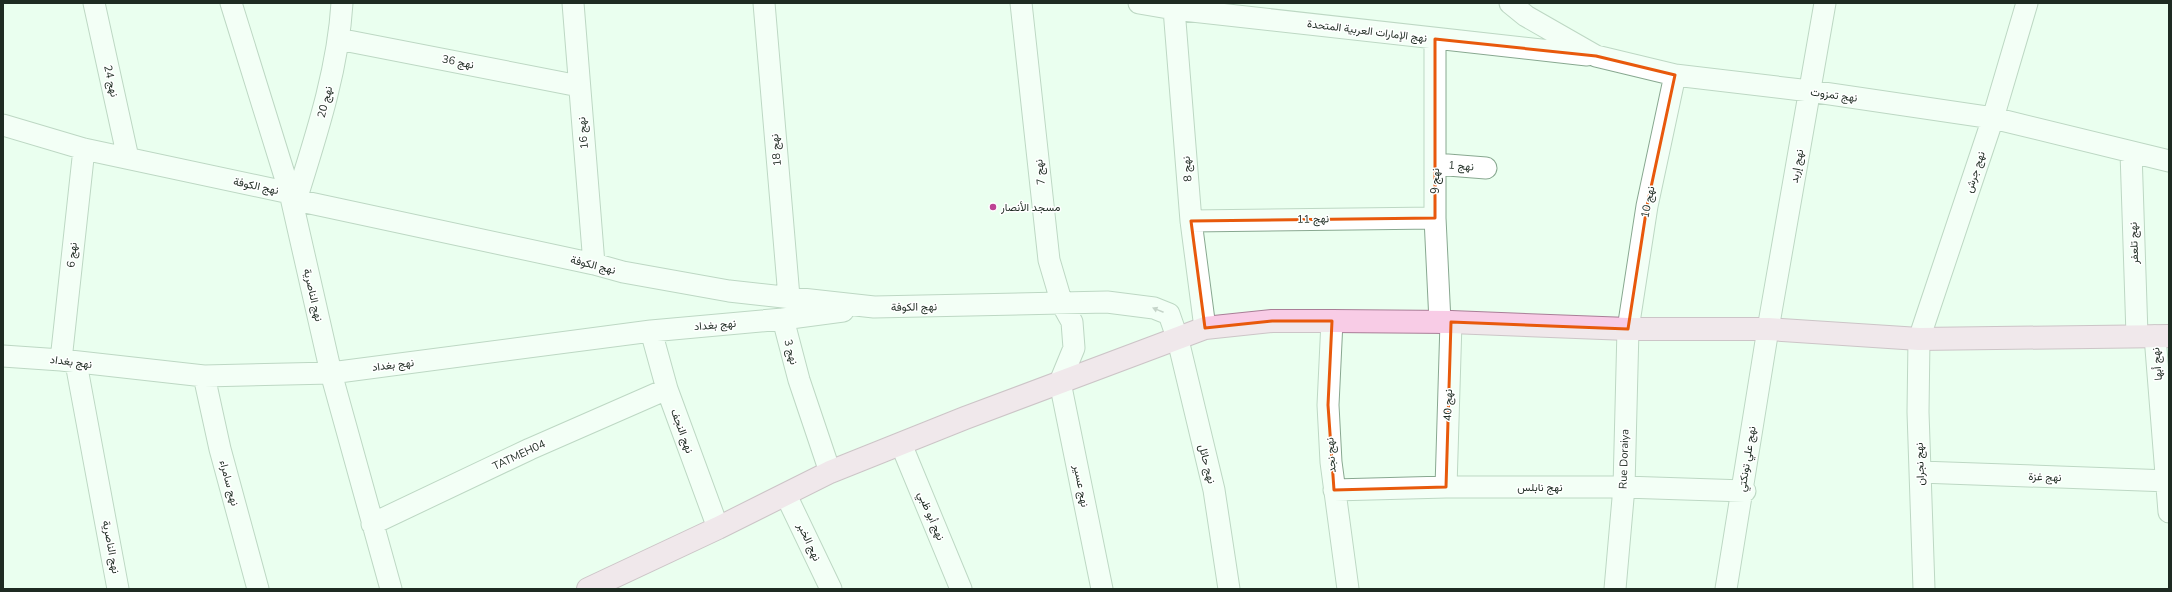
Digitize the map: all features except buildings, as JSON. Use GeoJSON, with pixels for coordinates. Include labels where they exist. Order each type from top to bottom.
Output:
{"type":"FeatureCollection","features":[{"type":"Feature","properties":{"kind":"main road"},"geometry":{"type":"LineString","coordinates":[[588,589],[718,528],[830,472],[1060,382],[1178,340],[1205,328],[1272,321],[1332,321],[1445,322],[1628,330],[1768,329],[1919,339],[2154,335]]}},
{"type":"Feature","properties":{"kind":"street","name":"نهج 24"},"geometry":{"type":"LineString","coordinates":[[94,3],[128,158]]}},
{"type":"Feature","properties":{"kind":"street","name":"نهج الناصرية"},"geometry":{"type":"LineString","coordinates":[[231,3],[293,196],[331,373],[391,589]]}},
{"type":"Feature","properties":{"kind":"street","name":"نهج 20"},"geometry":{"type":"LineString","coordinates":[[293,196],[323,111],[338,39],[342,3]]}},
{"type":"Feature","properties":{"kind":"street","name":"نهج 16"},"geometry":{"type":"LineString","coordinates":[[573,3],[594,264]]}},
{"type":"Feature","properties":{"kind":"street","name":"نهج 18"},"geometry":{"type":"LineString","coordinates":[[764,3],[789,297]]}},
{"type":"Feature","properties":{"kind":"street","name":"نهج 7"},"geometry":{"type":"LineString","coordinates":[[1021,3],[1049,260],[1062,304],[1072,322],[1074,348],[1060,382]]}},
{"type":"Feature","properties":{"kind":"street","name":"نهج الإمارات العربية المتحدة"},"geometry":{"type":"LineString","coordinates":[[1139,3],[1174,9],[1596,56]]}},
{"type":"Feature","properties":{"kind":"street","name":"نهج تمزوت"},"geometry":{"type":"LineString","coordinates":[[1510,3],[1526,16],[1596,56],[1675,75],[1810,91],[1992,118],[2169,161]]}},
{"type":"Feature","properties":{"kind":"street","name":"نهج إربد"},"geometry":{"type":"LineString","coordinates":[[1768,329],[1825,3]]}},
{"type":"Feature","properties":{"kind":"street","name":"نهج جرش"},"geometry":{"type":"LineString","coordinates":[[1919,339],[1992,118],[2026,3]]}},
{"type":"Feature","properties":{"kind":"street","name":"نهج 8"},"geometry":{"type":"LineString","coordinates":[[1174,9],[1191,221],[1205,328]]}},
{"type":"Feature","properties":{"kind":"street","name":"نهج 36"},"geometry":{"type":"LineString","coordinates":[[338,39],[579,86]]}},
{"type":"Feature","properties":{"kind":"street","name":"نهج 9"},"geometry":{"type":"LineString","coordinates":[[1435,39],[1435,218],[1445,322]]}},
{"type":"Feature","properties":{"kind":"street","name":"نهج 10"},"geometry":{"type":"LineString","coordinates":[[1628,330],[1647,206],[1675,75]]}},
{"type":"Feature","properties":{"kind":"street","name":"نهج الكوفة"},"geometry":{"type":"LineString","coordinates":[[3,126],[84,149],[594,264],[623,272],[729,291],[874,307],[1107,302],[1154,308],[1169,314],[1178,340]]}},
{"type":"Feature","properties":{"kind":"street","name":"نهج 6"},"geometry":{"type":"LineString","coordinates":[[68,362],[84,149]]}},
{"type":"Feature","properties":{"kind":"street","name":"نهج تلعفر"},"geometry":{"type":"LineString","coordinates":[[2131,152],[2154,335]]}},
{"type":"Feature","properties":{"kind":"street","name":"نهج 1"},"geometry":{"type":"LineString","coordinates":[[1435,164],[1486,168]]}},
{"type":"Feature","properties":{"kind":"street","name":"نهج 11"},"geometry":{"type":"LineString","coordinates":[[1191,221],[1435,218]]}},
{"type":"Feature","properties":{"kind":"street"},"geometry":{"type":"LineString","coordinates":[[783,319],[874,307]]}},
{"type":"Feature","properties":{"kind":"street","name":"نهج بغداد"},"geometry":{"type":"LineString","coordinates":[[3,356],[204,376],[331,373],[651,332],[783,319]]}},
{"type":"Feature","properties":{"kind":"street","name":"نهج 3"},"geometry":{"type":"LineString","coordinates":[[783,319],[799,380],[830,472]]}},
{"type":"Feature","properties":{"kind":"street","name":"نهج نجد"},"geometry":{"type":"LineString","coordinates":[[1332,321],[1328,405],[1334,490],[1348,589]]}},
{"type":"Feature","properties":{"kind":"street","name":"نهج 40"},"geometry":{"type":"LineString","coordinates":[[1445,322],[1446,487]]}},
{"type":"Feature","properties":{"kind":"street","name":"نهج علي تونكتي"},"geometry":{"type":"LineString","coordinates":[[1726,589],[1768,329]]}},
{"type":"Feature","properties":{"kind":"street","name":"Rue Doraiya"},"geometry":{"type":"LineString","coordinates":[[1615,589],[1624,486],[1628,330]]}},
{"type":"Feature","properties":{"kind":"street","name":"نهج النجف"},"geometry":{"type":"LineString","coordinates":[[651,332],[667,390],[718,528]]}},
{"type":"Feature","properties":{"kind":"street","name":"نهج أبها"},"geometry":{"type":"LineString","coordinates":[[2154,335],[2168,481],[2169,512]]}},
{"type":"Feature","properties":{"kind":"street","name":"نهج نجران"},"geometry":{"type":"LineString","coordinates":[[1919,339],[1920,472],[1924,589]]}},
{"type":"Feature","properties":{"kind":"street","name":"نهج حائل"},"geometry":{"type":"LineString","coordinates":[[1178,340],[1214,490],[1229,589]]}},
{"type":"Feature","properties":{"kind":"street","name":"نهج الناصرية"},"geometry":{"type":"LineString","coordinates":[[68,362],[118,589]]}},
{"type":"Feature","properties":{"kind":"street","name":"نهج سامراء"},"geometry":{"type":"LineString","coordinates":[[204,376],[220,449],[258,589]]}},
{"type":"Feature","properties":{"kind":"street","name":"نهج عسير"},"geometry":{"type":"LineString","coordinates":[[1060,382],[1102,589]]}},
{"type":"Feature","properties":{"kind":"street","name":"TATMEH04"},"geometry":{"type":"LineString","coordinates":[[372,524],[530,449],[667,390]]}},
{"type":"Feature","properties":{"kind":"street","name":"نهج أبو ظبي"},"geometry":{"type":"LineString","coordinates":[[901,444],[961,589]]}},
{"type":"Feature","properties":{"kind":"street","name":"نهج غزة"},"geometry":{"type":"LineString","coordinates":[[1920,472],[2168,481]]}},
{"type":"Feature","properties":{"kind":"street","name":"نهج نابلس"},"geometry":{"type":"LineString","coordinates":[[1334,490],[1446,487],[1624,486],[1743,491]]}},
{"type":"Feature","properties":{"kind":"street","name":"نهج الخبر"},"geometry":{"type":"LineString","coordinates":[[786,495],[831,589]]}},
{"type":"Feature","properties":{"kind":"highlighted area"},"geometry":{"type":"Polygon","coordinates":[[[1435,39],[1596,56],[1675,75],[1647,206],[1628,329],[1451,322],[1446,487],[1334,490],[1328,405],[1332,321],[1272,321],[1205,328],[1191,221],[1435,218],[1435,39]]]}},
{"type":"Feature","properties":{"kind":"place","name":"مسجد الأنصار"},"geometry":{"type":"Point","coordinates":[993,207]}}]}
